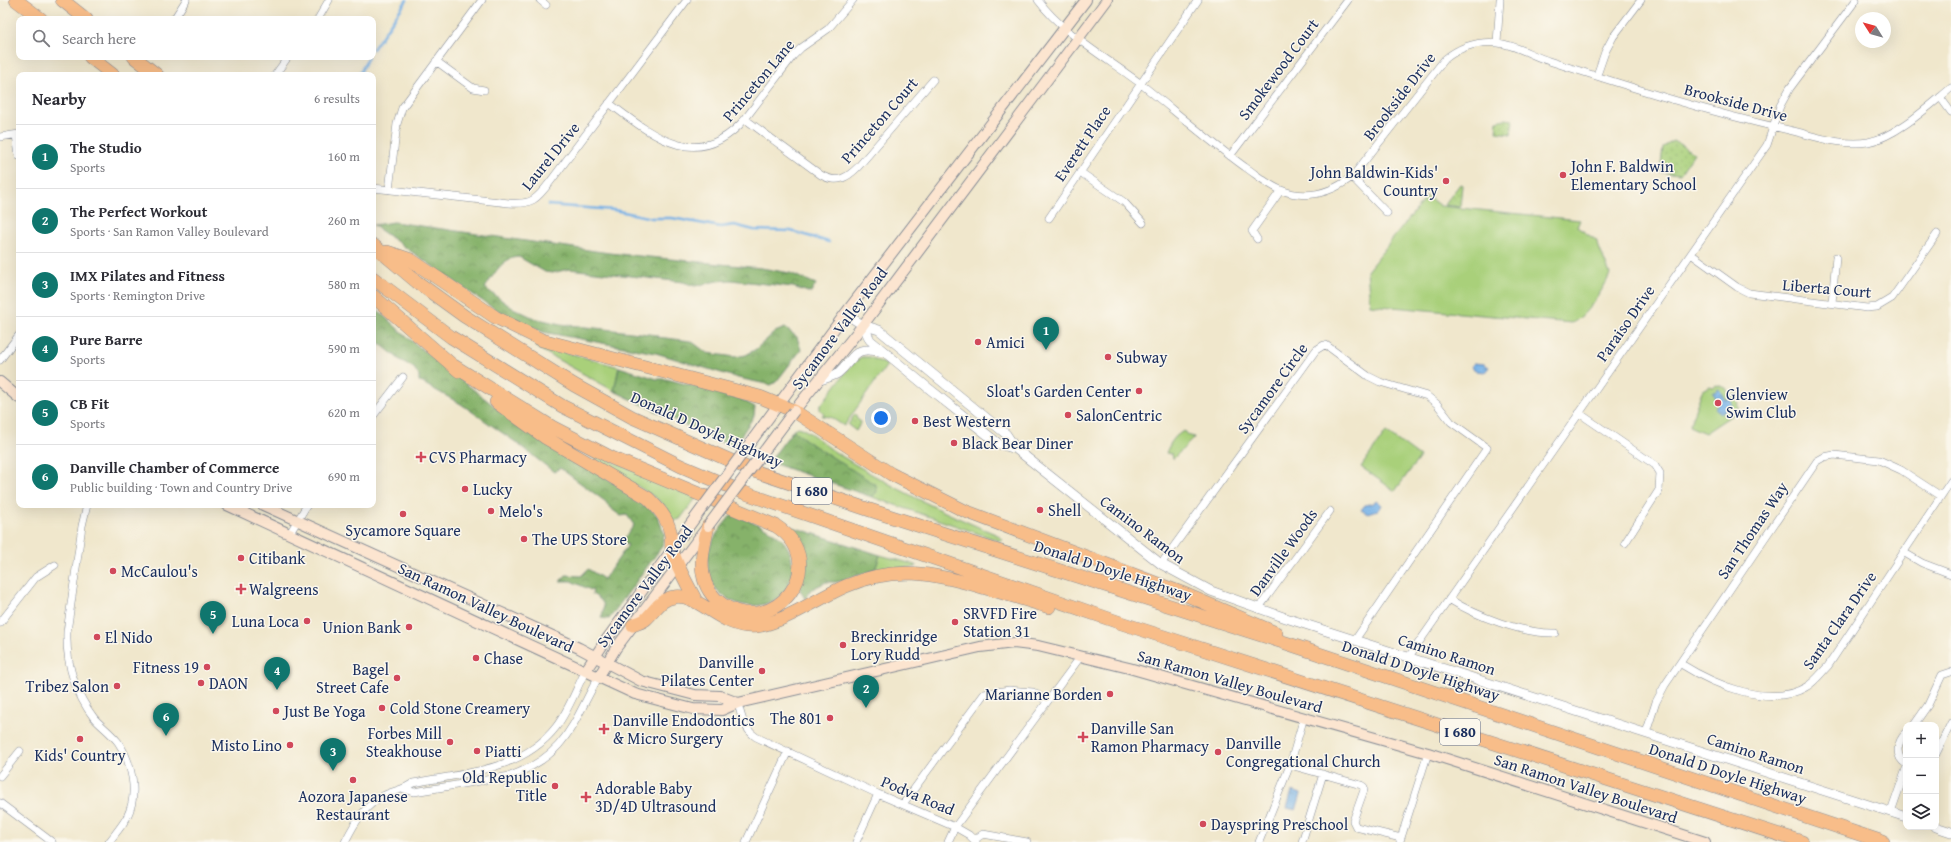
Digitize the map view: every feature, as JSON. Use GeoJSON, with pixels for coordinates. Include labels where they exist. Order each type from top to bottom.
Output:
{"type":"FeatureCollection","features":[{"type":"Feature","properties":{"kind":"highway"},"geometry":{"type":"LineString","coordinates":[[16,0],[37,16]]}},
{"type":"Feature","properties":{"kind":"highway"},"geometry":{"type":"LineString","coordinates":[[62,0],[82,16]]}},
{"type":"Feature","properties":{"kind":"highway"},"geometry":{"type":"LineString","coordinates":[[94,60],[109,72]]}},
{"type":"Feature","properties":{"kind":"highway"},"geometry":{"type":"LineString","coordinates":[[138,60],[153,72]]}},
{"type":"Feature","properties":{"kind":"highway"},"geometry":{"type":"LineString","coordinates":[[376,247],[411,260],[495,316],[542,340],[760,397],[794,411],[871,462],[940,499],[1021,534],[1218,608],[1272,630],[1289,644]]}},
{"type":"Feature","properties":{"kind":"highway","name":"Donald D Doyle Highway"},"geometry":{"type":"LineString","coordinates":[[376,248],[429,290],[519,352],[574,385],[632,416],[691,444],[754,471],[812,492],[1289,644],[1883,842]]}},
{"type":"Feature","properties":{"kind":"highway","name":"I 680"},"geometry":{"type":"LineString","coordinates":[[376,280],[451,337],[562,406],[681,466],[745,493],[1118,622],[1802,842]]}},
{"type":"Feature","properties":{"kind":"highway"},"geometry":{"type":"LineString","coordinates":[[376,299],[424,342],[454,366],[522,410],[588,446],[643,472],[776,526],[785,532],[793,541],[799,553],[800,565],[799,576],[794,588],[786,598],[776,607],[762,612],[739,612],[728,608],[720,602],[706,584],[702,573],[702,560],[708,526]]}},
{"type":"Feature","properties":{"kind":"highway"},"geometry":{"type":"LineString","coordinates":[[454,366],[467,379],[546,438],[648,498],[658,508],[666,520],[670,530],[672,550],[696,601]]}},
{"type":"Feature","properties":{"kind":"highway"},"geometry":{"type":"LineString","coordinates":[[633,625],[645,620],[658,604],[666,599],[678,596],[696,601],[718,617],[734,624],[757,626],[776,620],[833,591],[867,578],[882,574],[915,572],[930,574],[973,585],[1084,618],[1118,622]]}},
{"type":"Feature","properties":{"kind":"main road","name":"Sycamore Valley Road"},"geometry":{"type":"LineString","coordinates":[[586,670],[594,656],[845,314],[1086,0]]}},
{"type":"Feature","properties":{"kind":"main road","name":"Sycamore Valley Road"},"geometry":{"type":"LineString","coordinates":[[599,676],[606,663],[633,625],[692,546],[794,411],[863,325],[1107,0]]}},
{"type":"Feature","properties":{"kind":"main road"},"geometry":{"type":"LineString","coordinates":[[0,381],[16,387]]}},
{"type":"Feature","properties":{"kind":"main road"},"geometry":{"type":"LineString","coordinates":[[0,381],[16,395]]}},
{"type":"Feature","properties":{"kind":"main road","name":"San Ramon Valley Boulevard"},"geometry":{"type":"LineString","coordinates":[[234,508],[635,694],[693,710],[722,710],[738,703],[980,647],[1025,644],[1081,656],[1304,717],[1428,753],[1705,842]]}},
{"type":"Feature","properties":{"kind":"main road","name":"San Ramon Valley Boulevard"},"geometry":{"type":"LineString","coordinates":[[270,508],[594,656],[641,681],[688,693],[720,696],[738,703]]}},
{"type":"Feature","properties":{"kind":"street"},"geometry":{"type":"LineString","coordinates":[[176,16],[186,0]]}},
{"type":"Feature","properties":{"kind":"street"},"geometry":{"type":"LineString","coordinates":[[320,16],[329,0]]}},
{"type":"Feature","properties":{"kind":"street"},"geometry":{"type":"LineString","coordinates":[[389,190],[399,114],[404,103],[482,0]]}},
{"type":"Feature","properties":{"kind":"street","name":"Laurel Drive"},"geometry":{"type":"LineString","coordinates":[[376,188],[509,204],[521,204],[532,201],[546,187],[688,0]]}},
{"type":"Feature","properties":{"kind":"street","name":"Princeton Lane"},"geometry":{"type":"LineString","coordinates":[[609,103],[656,137],[681,146],[701,146],[715,142],[727,136],[745,119],[793,56],[801,48],[828,29],[853,0]]}},
{"type":"Feature","properties":{"kind":"street","name":"Brookside Drive"},"geometry":{"type":"LineString","coordinates":[[1038,0],[1051,16],[1078,38],[1140,84],[1230,156],[1270,185],[1281,190],[1304,195],[1317,194],[1342,185],[1352,177],[1445,59],[1462,48],[1470,45],[1497,43],[1512,45],[1547,61],[1694,105],[1773,127],[1847,143],[1868,142],[1885,136],[1951,88]]}},
{"type":"Feature","properties":{"kind":"street","name":"Everett Place"},"geometry":{"type":"LineString","coordinates":[[1049,218],[1198,0]]}},
{"type":"Feature","properties":{"kind":"street","name":"Smokewood Court"},"geometry":{"type":"LineString","coordinates":[[1230,156],[1348,0]]}},
{"type":"Feature","properties":{"kind":"street"},"geometry":{"type":"LineString","coordinates":[[1497,43],[1500,0]]}},
{"type":"Feature","properties":{"kind":"street"},"geometry":{"type":"LineString","coordinates":[[1597,75],[1605,52],[1613,37],[1641,0]]}},
{"type":"Feature","properties":{"kind":"street","name":"Paraiso Drive"},"geometry":{"type":"LineString","coordinates":[[1408,658],[1767,145],[1780,106],[1790,88],[1856,0]]}},
{"type":"Feature","properties":{"kind":"street"},"geometry":{"type":"LineString","coordinates":[[277,72],[286,60]]}},
{"type":"Feature","properties":{"kind":"street"},"geometry":{"type":"LineString","coordinates":[[436,61],[473,88],[484,90]]}},
{"type":"Feature","properties":{"kind":"street","name":"Princeton Court"},"geometry":{"type":"LineString","coordinates":[[745,119],[827,179],[838,180],[850,175],[858,167],[933,80]]}},
{"type":"Feature","properties":{"kind":"street"},"geometry":{"type":"LineString","coordinates":[[1940,97],[1951,112]]}},
{"type":"Feature","properties":{"kind":"street"},"geometry":{"type":"LineString","coordinates":[[0,137],[16,134]]}},
{"type":"Feature","properties":{"kind":"street"},"geometry":{"type":"LineString","coordinates":[[1080,172],[1124,202],[1143,224]]}},
{"type":"Feature","properties":{"kind":"street"},"geometry":{"type":"LineString","coordinates":[[1352,177],[1387,213]]}},
{"type":"Feature","properties":{"kind":"street"},"geometry":{"type":"LineString","coordinates":[[1257,239],[1252,230],[1278,197],[1281,190]]}},
{"type":"Feature","properties":{"kind":"street","name":"Liberta Court"},"geometry":{"type":"LineString","coordinates":[[1691,254],[1736,287],[1749,294],[1832,302],[1867,308],[1877,307],[1886,303],[1899,289],[1937,234]]}},
{"type":"Feature","properties":{"kind":"street"},"geometry":{"type":"LineString","coordinates":[[1832,302],[1836,257]]}},
{"type":"Feature","properties":{"kind":"street","name":"Camino Ramon"},"geometry":{"type":"LineString","coordinates":[[845,314],[863,325],[879,330],[1006,434],[1016,449],[1161,564],[1211,591],[1258,609],[1408,658],[1903,816]]}},
{"type":"Feature","properties":{"kind":"street","name":"Camino Ramon"},"geometry":{"type":"LineString","coordinates":[[863,325],[870,340],[999,444],[1016,449]]}},
{"type":"Feature","properties":{"kind":"street"},"geometry":{"type":"LineString","coordinates":[[0,360],[16,339]]}},
{"type":"Feature","properties":{"kind":"street","name":"Sycamore Circle"},"geometry":{"type":"LineString","coordinates":[[1161,564],[1316,350],[1326,345],[1368,376],[1380,382],[1427,396],[1438,404],[1451,422],[1487,448],[1355,640]]}},
{"type":"Feature","properties":{"kind":"street"},"geometry":{"type":"LineString","coordinates":[[820,380],[837,374],[856,352],[869,348],[885,352]]}},
{"type":"Feature","properties":{"kind":"street"},"geometry":{"type":"LineString","coordinates":[[376,412],[403,377]]}},
{"type":"Feature","properties":{"kind":"street"},"geometry":{"type":"LineString","coordinates":[[1579,412],[1655,465],[1660,473],[1661,481],[1659,490],[1625,543]]}},
{"type":"Feature","properties":{"kind":"street","name":"San Thomas Way"},"geometry":{"type":"LineString","coordinates":[[1646,733],[1656,702],[1817,461],[1824,457],[1834,455],[1880,460],[1901,470],[1941,496]]}},
{"type":"Feature","properties":{"kind":"street","name":"Santa Clara Drive"},"geometry":{"type":"LineString","coordinates":[[1681,664],[1697,674],[1760,696],[1776,696],[1794,692],[1806,687],[1828,666],[1951,481]]}},
{"type":"Feature","properties":{"kind":"street"},"geometry":{"type":"LineString","coordinates":[[86,508],[82,526],[67,632],[67,648],[71,672],[81,697],[94,718],[117,741],[131,768],[134,783],[128,816],[109,842]]}},
{"type":"Feature","properties":{"kind":"street"},"geometry":{"type":"LineString","coordinates":[[290,533],[296,520],[305,508]]}},
{"type":"Feature","properties":{"kind":"street","name":"Danville Woods"},"geometry":{"type":"LineString","coordinates":[[1258,609],[1330,511]]}},
{"type":"Feature","properties":{"kind":"street"},"geometry":{"type":"LineString","coordinates":[[1903,552],[1922,563],[1951,574]]}},
{"type":"Feature","properties":{"kind":"street"},"geometry":{"type":"LineString","coordinates":[[0,623],[31,582],[55,565]]}},
{"type":"Feature","properties":{"kind":"street"},"geometry":{"type":"LineString","coordinates":[[1449,599],[1466,610],[1537,634],[1555,633]]}},
{"type":"Feature","properties":{"kind":"street","name":"Podva Road"},"geometry":{"type":"LineString","coordinates":[[738,703],[742,720],[752,734],[878,794],[955,827],[1081,656]]}},
{"type":"Feature","properties":{"kind":"street"},"geometry":{"type":"LineString","coordinates":[[345,842],[355,822],[375,800],[404,789],[413,783],[506,764],[530,752],[549,736],[562,719],[586,670]]}},
{"type":"Feature","properties":{"kind":"street"},"geometry":{"type":"LineString","coordinates":[[1916,722],[1922,714],[1942,675],[1951,672]]}},
{"type":"Feature","properties":{"kind":"street"},"geometry":{"type":"LineString","coordinates":[[404,789],[414,792],[510,776],[525,771],[552,752],[567,736],[579,717],[599,676]]}},
{"type":"Feature","properties":{"kind":"street"},"geometry":{"type":"LineString","coordinates":[[903,804],[984,694],[1009,690],[1033,692],[1047,701]]}},
{"type":"Feature","properties":{"kind":"street"},"geometry":{"type":"LineString","coordinates":[[1259,842],[1290,765],[1304,717]]}},
{"type":"Feature","properties":{"kind":"street"},"geometry":{"type":"LineString","coordinates":[[1939,748],[1951,723]]}},
{"type":"Feature","properties":{"kind":"street"},"geometry":{"type":"LineString","coordinates":[[1903,737],[1899,742],[1898,755],[1903,761]]}},
{"type":"Feature","properties":{"kind":"street"},"geometry":{"type":"LineString","coordinates":[[0,776],[20,751]]}},
{"type":"Feature","properties":{"kind":"street"},"geometry":{"type":"LineString","coordinates":[[746,842],[788,751]]}},
{"type":"Feature","properties":{"kind":"street"},"geometry":{"type":"LineString","coordinates":[[1290,765],[1364,787],[1353,821],[1356,827],[1401,840],[1428,753]]}},
{"type":"Feature","properties":{"kind":"street"},"geometry":{"type":"LineString","coordinates":[[1302,842],[1323,774]]}},
{"type":"Feature","properties":{"kind":"street"},"geometry":{"type":"LineString","coordinates":[[1891,812],[1903,778]]}},
{"type":"Feature","properties":{"kind":"street"},"geometry":{"type":"LineString","coordinates":[[856,842],[878,794]]}},
{"type":"Feature","properties":{"kind":"street"},"geometry":{"type":"LineString","coordinates":[[0,803],[52,842]]}},
{"type":"Feature","properties":{"kind":"street"},"geometry":{"type":"LineString","coordinates":[[948,842],[955,827],[975,841],[983,834],[1027,842]]}},
{"type":"Feature","properties":{"kind":"street"},"geometry":{"type":"LineString","coordinates":[[1939,828],[1951,832]]}},
{"type":"Feature","properties":{"kind":"green space"},"geometry":{"type":"Polygon","coordinates":[[[1505,119],[1513,120],[1511,134],[1496,132],[1497,121],[1505,119]]]}},
{"type":"Feature","properties":{"kind":"green space"},"geometry":{"type":"Polygon","coordinates":[[[1674,141],[1694,153],[1680,174],[1660,172],[1663,147],[1674,141]]]}},
{"type":"Feature","properties":{"kind":"green space"},"geometry":{"type":"Polygon","coordinates":[[[1460,184],[1462,185],[1460,207],[1444,205],[1460,184]]]}},
{"type":"Feature","properties":{"kind":"green space"},"geometry":{"type":"Polygon","coordinates":[[[1427,196],[1440,206],[1580,220],[1577,227],[1596,240],[1610,274],[1604,287],[1589,308],[1572,323],[1370,305],[1367,271],[1427,196]]]}},
{"type":"Feature","properties":{"kind":"green space"},"geometry":{"type":"Polygon","coordinates":[[[394,222],[609,253],[761,268],[790,273],[816,284],[811,293],[793,287],[731,280],[717,281],[695,286],[683,282],[569,269],[552,273],[545,272],[519,257],[508,260],[503,264],[485,288],[511,307],[534,318],[560,324],[657,335],[657,337],[691,341],[707,353],[735,357],[746,355],[756,349],[775,332],[785,328],[797,337],[801,350],[776,382],[771,385],[738,378],[656,353],[543,332],[511,318],[487,304],[376,227],[376,225],[394,222]]]}},
{"type":"Feature","properties":{"kind":"green space"},"geometry":{"type":"Polygon","coordinates":[[[376,309],[408,338],[507,416],[637,497],[657,515],[665,535],[663,536],[663,545],[609,619],[601,618],[604,606],[599,599],[592,594],[593,591],[571,581],[560,581],[566,575],[581,576],[588,569],[604,579],[628,545],[621,543],[634,525],[627,515],[621,516],[610,508],[606,502],[560,468],[554,472],[514,441],[461,404],[419,381],[419,376],[414,368],[400,360],[376,340],[376,309]]]}},
{"type":"Feature","properties":{"kind":"green space"},"geometry":{"type":"Polygon","coordinates":[[[539,345],[619,367],[614,391],[537,348],[536,346],[539,345]]]}},
{"type":"Feature","properties":{"kind":"green space"},"geometry":{"type":"Polygon","coordinates":[[[861,357],[870,357],[887,365],[844,426],[830,417],[822,416],[824,413],[820,410],[820,406],[849,368],[861,357]]]}},
{"type":"Feature","properties":{"kind":"green space"},"geometry":{"type":"Polygon","coordinates":[[[619,367],[657,379],[666,379],[737,397],[755,407],[754,416],[733,448],[614,391],[619,367]]]}},
{"type":"Feature","properties":{"kind":"green space","name":"Glenview Swim Club"},"geometry":{"type":"Polygon","coordinates":[[[1717,385],[1726,388],[1729,395],[1737,393],[1738,411],[1705,433],[1689,426],[1702,391],[1710,386],[1713,387],[1717,385]]]}},
{"type":"Feature","properties":{"kind":"green space"},"geometry":{"type":"Polygon","coordinates":[[[855,414],[857,419],[861,422],[856,431],[848,425],[855,414]]]}},
{"type":"Feature","properties":{"kind":"green space"},"geometry":{"type":"Polygon","coordinates":[[[797,427],[806,430],[835,452],[894,487],[956,517],[998,535],[1003,540],[1000,541],[872,497],[874,496],[793,430],[797,427]]]}},
{"type":"Feature","properties":{"kind":"green space"},"geometry":{"type":"Polygon","coordinates":[[[793,430],[810,443],[876,485],[877,492],[872,497],[769,462],[793,430]]]}},
{"type":"Feature","properties":{"kind":"green space"},"geometry":{"type":"Polygon","coordinates":[[[1184,431],[1187,435],[1194,437],[1173,459],[1172,454],[1166,453],[1173,440],[1184,431]]]}},
{"type":"Feature","properties":{"kind":"green space"},"geometry":{"type":"Polygon","coordinates":[[[1386,432],[1420,457],[1395,491],[1361,467],[1386,432]]]}},
{"type":"Feature","properties":{"kind":"green space"},"geometry":{"type":"Polygon","coordinates":[[[567,441],[696,498],[680,519],[673,521],[667,508],[656,498],[567,441]]]}},
{"type":"Feature","properties":{"kind":"green space"},"geometry":{"type":"Polygon","coordinates":[[[732,514],[753,522],[774,533],[788,548],[792,558],[792,571],[786,589],[774,600],[758,605],[742,604],[726,598],[714,586],[708,569],[710,547],[717,534],[732,514]]]}},
{"type":"Feature","properties":{"kind":"green space"},"geometry":{"type":"Polygon","coordinates":[[[793,527],[880,555],[875,570],[837,582],[826,582],[812,589],[805,599],[799,588],[799,543],[791,530],[793,527]]]}},
{"type":"Feature","properties":{"kind":"green space"},"geometry":{"type":"Polygon","coordinates":[[[880,555],[916,565],[916,567],[875,570],[880,555]]]}},
{"type":"Feature","properties":{"kind":"water"},"geometry":{"type":"Polygon","coordinates":[[[1474,363],[1484,364],[1489,367],[1485,372],[1477,371],[1471,367],[1474,363]]]}},
{"type":"Feature","properties":{"kind":"water"},"geometry":{"type":"Polygon","coordinates":[[[1719,389],[1725,400],[1731,399],[1732,406],[1721,413],[1715,408],[1719,403],[1713,393],[1719,389]]]}},
{"type":"Feature","properties":{"kind":"water"},"geometry":{"type":"Polygon","coordinates":[[[1376,500],[1382,505],[1379,510],[1368,514],[1361,510],[1365,505],[1373,503],[1376,500]]]}},
{"type":"Feature","properties":{"kind":"water"},"geometry":{"type":"Polygon","coordinates":[[[1292,791],[1301,794],[1296,810],[1287,808],[1292,791]]]}},
{"type":"Feature","properties":{"kind":"waterway"},"geometry":{"type":"LineString","coordinates":[[376,45],[407,0]]}},
{"type":"Feature","properties":{"kind":"waterway"},"geometry":{"type":"LineString","coordinates":[[360,72],[366,60]]}},
{"type":"Feature","properties":{"kind":"waterway"},"geometry":{"type":"LineString","coordinates":[[548,205],[614,210],[652,218],[672,218],[721,227],[734,225],[754,230],[791,231],[829,242]]}},
{"type":"Feature","properties":{"kind":"place","name":"John F. Baldwin Elementary School"},"geometry":{"type":"Point","coordinates":[1563,175]}},
{"type":"Feature","properties":{"kind":"place","name":"John Baldwin-Kids' Country"},"geometry":{"type":"Point","coordinates":[1446,181]}},
{"type":"Feature","properties":{"kind":"place","name":"Amici"},"geometry":{"type":"Point","coordinates":[978,342]}},
{"type":"Feature","properties":{"kind":"place","name":"The Studio"},"geometry":{"type":"Point","coordinates":[1046,350]}},
{"type":"Feature","properties":{"kind":"place","name":"Subway"},"geometry":{"type":"Point","coordinates":[1108,357]}},
{"type":"Feature","properties":{"kind":"place","name":"Sloat's Garden Center"},"geometry":{"type":"Point","coordinates":[1139,391]}},
{"type":"Feature","properties":{"kind":"place","name":"Glenview Swim Club"},"geometry":{"type":"Point","coordinates":[1718,403]}},
{"type":"Feature","properties":{"kind":"place","name":"SalonCentric"},"geometry":{"type":"Point","coordinates":[1068,415]}},
{"type":"Feature","properties":{"kind":"place","name":"Best Western"},"geometry":{"type":"Point","coordinates":[915,421]}},
{"type":"Feature","properties":{"kind":"place","name":"Black Bear Diner"},"geometry":{"type":"Point","coordinates":[954,443]}},
{"type":"Feature","properties":{"kind":"place","name":"CVS Pharmacy"},"geometry":{"type":"Point","coordinates":[421,457]}},
{"type":"Feature","properties":{"kind":"place","name":"Lucky"},"geometry":{"type":"Point","coordinates":[465,489]}},
{"type":"Feature","properties":{"kind":"place","name":"Shell"},"geometry":{"type":"Point","coordinates":[1040,510]}},
{"type":"Feature","properties":{"kind":"place","name":"Melo's"},"geometry":{"type":"Point","coordinates":[491,511]}},
{"type":"Feature","properties":{"kind":"place","name":"Sycamore Square"},"geometry":{"type":"Point","coordinates":[403,514]}},
{"type":"Feature","properties":{"kind":"place","name":"The UPS Store"},"geometry":{"type":"Point","coordinates":[524,539]}},
{"type":"Feature","properties":{"kind":"place","name":"Citibank"},"geometry":{"type":"Point","coordinates":[241,558]}},
{"type":"Feature","properties":{"kind":"place","name":"McCaulou's"},"geometry":{"type":"Point","coordinates":[113,571]}},
{"type":"Feature","properties":{"kind":"place","name":"Walgreens"},"geometry":{"type":"Point","coordinates":[241,589]}},
{"type":"Feature","properties":{"kind":"place","name":"Luna Loca"},"geometry":{"type":"Point","coordinates":[307,621]}},
{"type":"Feature","properties":{"kind":"place","name":"SRVFD Fire Station 31"},"geometry":{"type":"Point","coordinates":[955,622]}},
{"type":"Feature","properties":{"kind":"place","name":"Union Bank"},"geometry":{"type":"Point","coordinates":[409,627]}},
{"type":"Feature","properties":{"kind":"place","name":"CB Fit"},"geometry":{"type":"Point","coordinates":[213,634]}},
{"type":"Feature","properties":{"kind":"place","name":"El Nido"},"geometry":{"type":"Point","coordinates":[97,637]}},
{"type":"Feature","properties":{"kind":"place","name":"Breckinridge Lory Rudd"},"geometry":{"type":"Point","coordinates":[843,645]}},
{"type":"Feature","properties":{"kind":"place","name":"Chase"},"geometry":{"type":"Point","coordinates":[476,658]}},
{"type":"Feature","properties":{"kind":"place","name":"Fitness 19"},"geometry":{"type":"Point","coordinates":[207,667]}},
{"type":"Feature","properties":{"kind":"place","name":"Danville Pilates Center"},"geometry":{"type":"Point","coordinates":[762,671]}},
{"type":"Feature","properties":{"kind":"place","name":"Bagel Street Cafe"},"geometry":{"type":"Point","coordinates":[397,678]}},
{"type":"Feature","properties":{"kind":"place","name":"DAON"},"geometry":{"type":"Point","coordinates":[201,683]}},
{"type":"Feature","properties":{"kind":"place","name":"Tribez Salon"},"geometry":{"type":"Point","coordinates":[117,686]}},
{"type":"Feature","properties":{"kind":"place","name":"Pure Barre"},"geometry":{"type":"Point","coordinates":[277,690]}},
{"type":"Feature","properties":{"kind":"place","name":"Marianne Borden"},"geometry":{"type":"Point","coordinates":[1110,694]}},
{"type":"Feature","properties":{"kind":"place","name":"Cold Stone Creamery"},"geometry":{"type":"Point","coordinates":[382,708]}},
{"type":"Feature","properties":{"kind":"place","name":"The Perfect Workout"},"geometry":{"type":"Point","coordinates":[866,708]}},
{"type":"Feature","properties":{"kind":"place","name":"Just Be Yoga"},"geometry":{"type":"Point","coordinates":[276,711]}},
{"type":"Feature","properties":{"kind":"place","name":"The 801"},"geometry":{"type":"Point","coordinates":[830,718]}},
{"type":"Feature","properties":{"kind":"place","name":"Danville Endodontics & Micro Surgery"},"geometry":{"type":"Point","coordinates":[604,729]}},
{"type":"Feature","properties":{"kind":"place","name":"Danville Chamber of Commerce"},"geometry":{"type":"Point","coordinates":[166,736]}},
{"type":"Feature","properties":{"kind":"place","name":"Danville San Ramon Pharmacy"},"geometry":{"type":"Point","coordinates":[1083,737]}},
{"type":"Feature","properties":{"kind":"place","name":"Kids' Country"},"geometry":{"type":"Point","coordinates":[80,739]}},
{"type":"Feature","properties":{"kind":"place","name":"Forbes Mill Steakhouse"},"geometry":{"type":"Point","coordinates":[450,742]}},
{"type":"Feature","properties":{"kind":"place","name":"Misto Lino"},"geometry":{"type":"Point","coordinates":[290,745]}},
{"type":"Feature","properties":{"kind":"place","name":"Piatti"},"geometry":{"type":"Point","coordinates":[477,751]}},
{"type":"Feature","properties":{"kind":"place","name":"Danville Congregational Church"},"geometry":{"type":"Point","coordinates":[1218,752]}},
{"type":"Feature","properties":{"kind":"place","name":"IMX Pilates and Fitness"},"geometry":{"type":"Point","coordinates":[333,771]}},
{"type":"Feature","properties":{"kind":"place","name":"Aozora Japanese Restaurant"},"geometry":{"type":"Point","coordinates":[353,780]}},
{"type":"Feature","properties":{"kind":"place","name":"Old Republic Title"},"geometry":{"type":"Point","coordinates":[555,786]}},
{"type":"Feature","properties":{"kind":"place","name":"Adorable Baby 3D/4D Ultrasound"},"geometry":{"type":"Point","coordinates":[586,797]}},
{"type":"Feature","properties":{"kind":"place","name":"Dayspring Preschool"},"geometry":{"type":"Point","coordinates":[1203,824]}}]}
